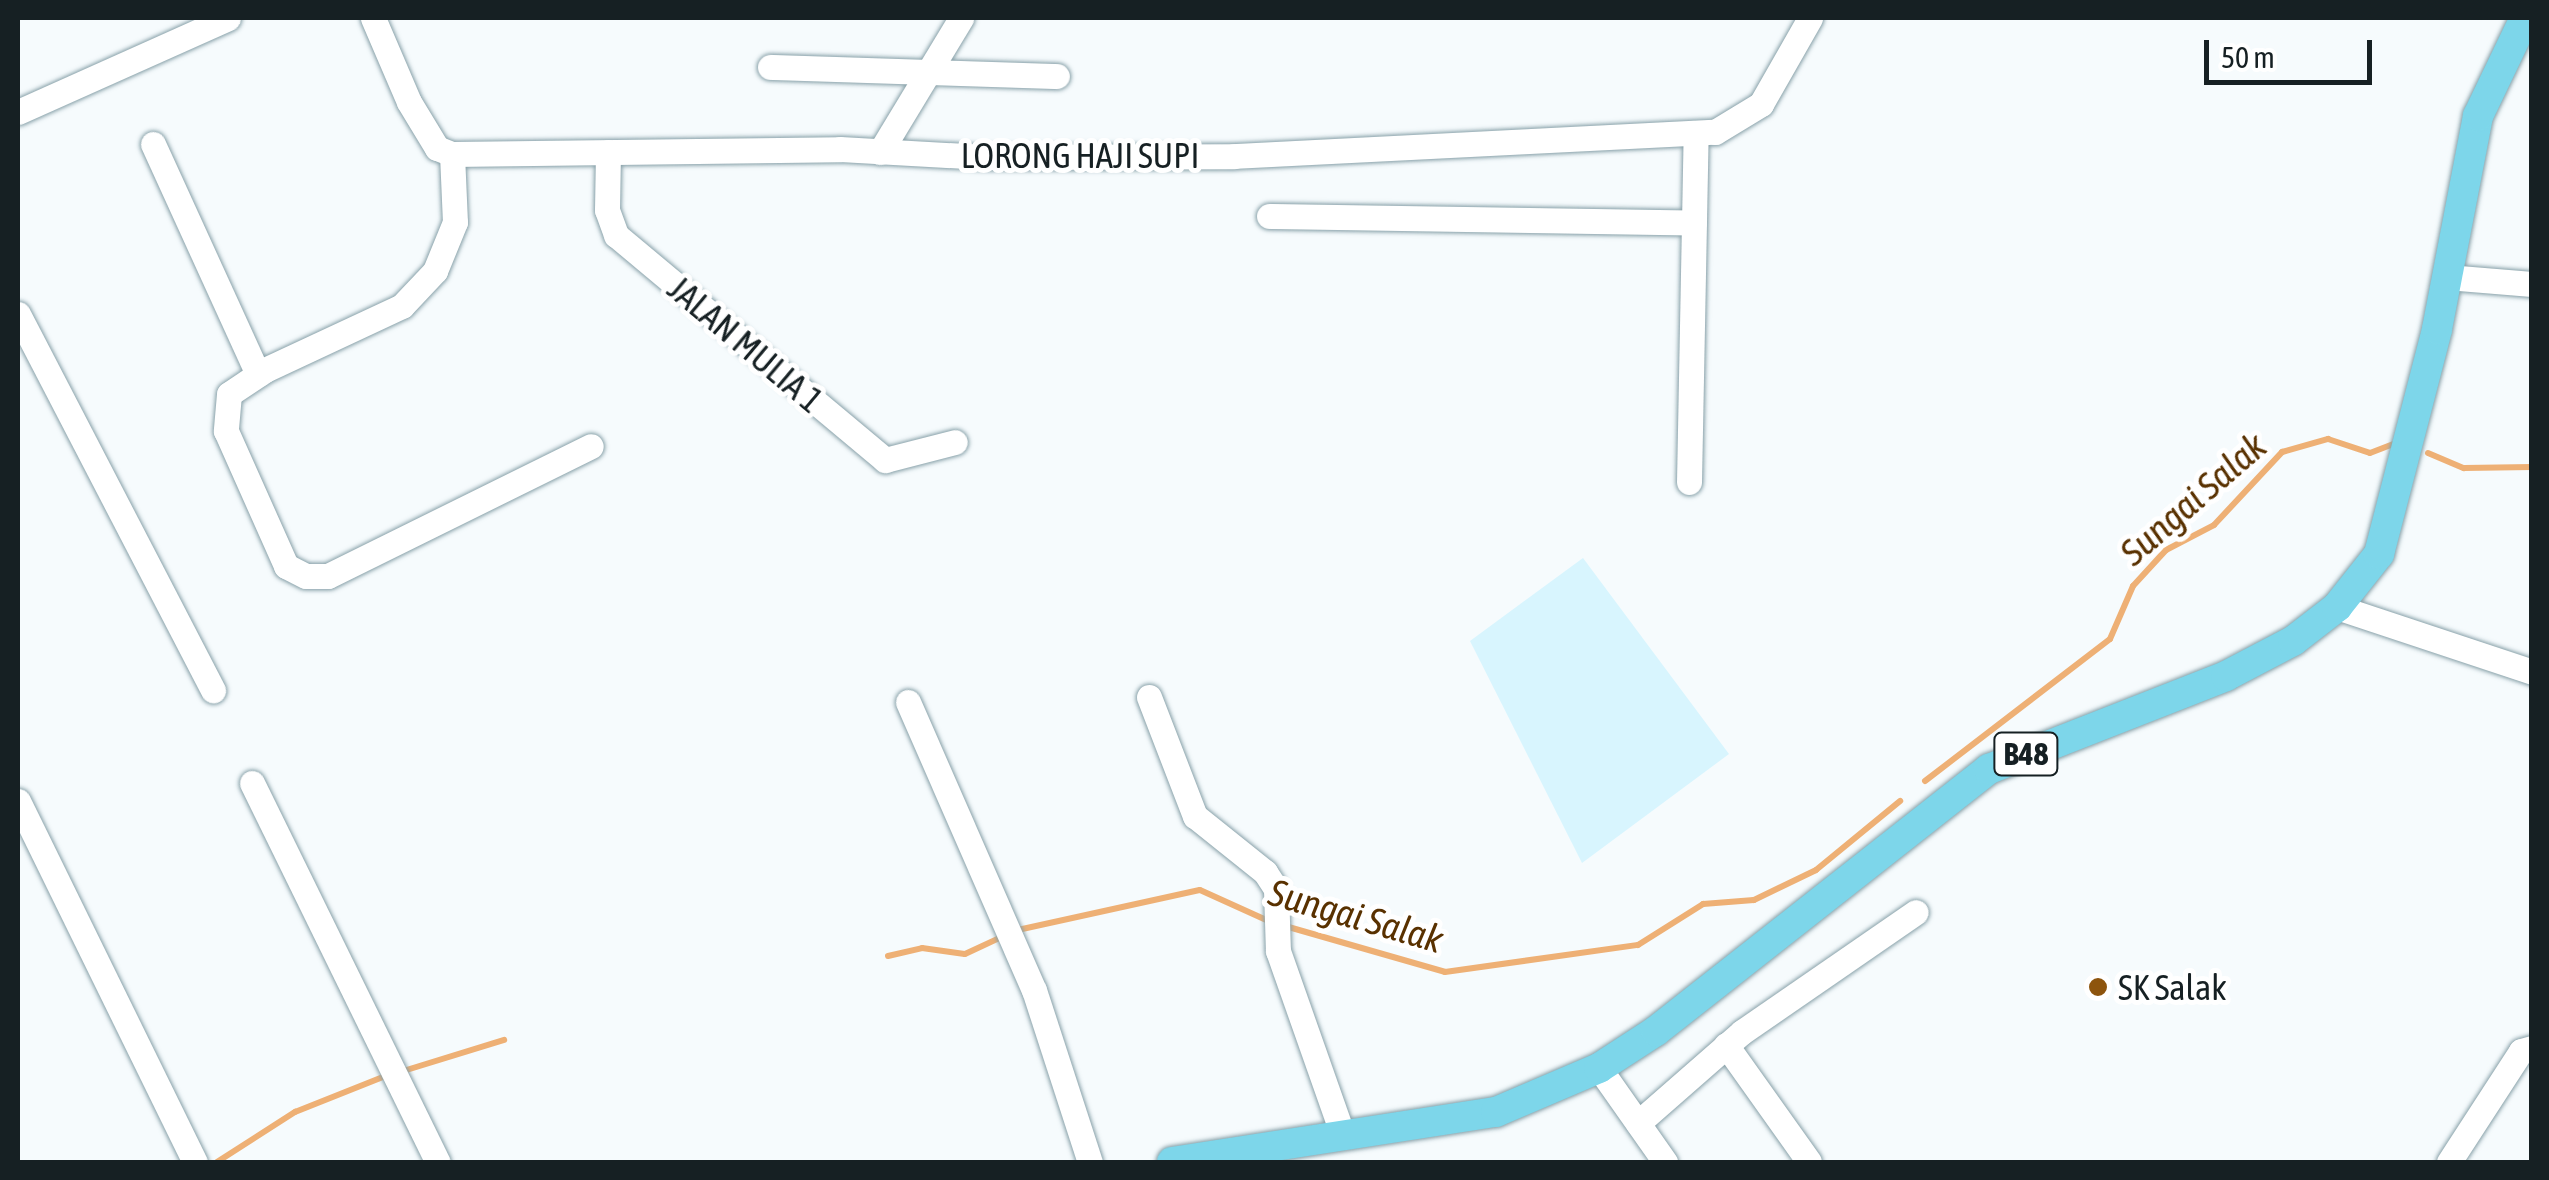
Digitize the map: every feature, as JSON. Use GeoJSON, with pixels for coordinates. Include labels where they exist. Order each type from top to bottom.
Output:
{"type":"FeatureCollection","features":[{"type":"Feature","properties":{"kind":"main road","name":"B48"},"geometry":{"type":"LineString","coordinates":[[1172,1162],[1496,1112],[1599,1068],[1656,1031],[1989,769],[2226,676],[2293,642],[2337,607],[2379,554],[2446,277],[2478,116],[2518,19]]}},
{"type":"Feature","properties":{"kind":"street"},"geometry":{"type":"LineString","coordinates":[[18,112],[228,18]]}},
{"type":"Feature","properties":{"kind":"street"},"geometry":{"type":"LineString","coordinates":[[373,18],[409,102],[437,148],[452,154],[455,222],[435,272],[402,306],[258,374],[229,394],[226,431],[286,566],[306,576],[328,576],[591,446]]}},
{"type":"Feature","properties":{"kind":"street"},"geometry":{"type":"LineString","coordinates":[[880,152],[961,18]]}},
{"type":"Feature","properties":{"kind":"street","name":"LORONG HAJI SUPI"},"geometry":{"type":"LineString","coordinates":[[452,154],[880,152],[1234,156],[1393,143],[1696,133],[1741,120],[1761,104],[1810,18]]}},
{"type":"Feature","properties":{"kind":"street"},"geometry":{"type":"LineString","coordinates":[[770,68],[1057,76]]}},
{"type":"Feature","properties":{"kind":"street"},"geometry":{"type":"LineString","coordinates":[[1688,482],[1696,133]]}},
{"type":"Feature","properties":{"kind":"street"},"geometry":{"type":"LineString","coordinates":[[153,144],[258,374]]}},
{"type":"Feature","properties":{"kind":"street","name":"JALAN MULIA 1"},"geometry":{"type":"LineString","coordinates":[[608,152],[607,210],[616,236],[886,460],[955,442]]}},
{"type":"Feature","properties":{"kind":"street"},"geometry":{"type":"LineString","coordinates":[[1269,216],[1694,222]]}},
{"type":"Feature","properties":{"kind":"street"},"geometry":{"type":"LineString","coordinates":[[2446,277],[2532,284]]}},
{"type":"Feature","properties":{"kind":"street"},"geometry":{"type":"LineString","coordinates":[[18,314],[213,690]]}},
{"type":"Feature","properties":{"kind":"street"},"geometry":{"type":"LineString","coordinates":[[2337,607],[2532,672]]}},
{"type":"Feature","properties":{"kind":"street"},"geometry":{"type":"LineString","coordinates":[[1149,697],[1195,816],[1265,872],[1276,889],[1274,923],[1342,1133]]}},
{"type":"Feature","properties":{"kind":"street"},"geometry":{"type":"LineString","coordinates":[[908,702],[1015,945],[1090,1162]]}},
{"type":"Feature","properties":{"kind":"street"},"geometry":{"type":"LineString","coordinates":[[252,782],[438,1162]]}},
{"type":"Feature","properties":{"kind":"street"},"geometry":{"type":"LineString","coordinates":[[18,801],[194,1160]]}},
{"type":"Feature","properties":{"kind":"street"},"geometry":{"type":"LineString","coordinates":[[1638,1123],[1726,1045],[1916,912]]}},
{"type":"Feature","properties":{"kind":"street"},"geometry":{"type":"LineString","coordinates":[[1726,1045],[1809,1162]]}},
{"type":"Feature","properties":{"kind":"street"},"geometry":{"type":"LineString","coordinates":[[2449,1162],[2521,1050],[2532,1048]]}},
{"type":"Feature","properties":{"kind":"street"},"geometry":{"type":"LineString","coordinates":[[1599,1068],[1665,1162]]}},
{"type":"Feature","properties":{"kind":"shaded area"},"geometry":{"type":"Polygon","coordinates":[[[1583,558],[1729,754],[1582,863],[1470,641],[1583,558]]]}},
{"type":"Feature","properties":{"kind":"waterway","name":"Sungai Salak"},"geometry":{"type":"LineString","coordinates":[[1925,781],[2110,639],[2133,586],[2166,550],[2214,525],[2282,452],[2328,439],[2370,453],[2393,444]]}},
{"type":"Feature","properties":{"kind":"waterway","name":"Sungai Salak"},"geometry":{"type":"LineString","coordinates":[[2428,453],[2464,468],[2532,467]]}},
{"type":"Feature","properties":{"kind":"waterway","name":"Sungai Salak"},"geometry":{"type":"LineString","coordinates":[[1285,926],[1445,972],[1638,945],[1703,904],[1754,900],[1816,870],[1900,801]]}},
{"type":"Feature","properties":{"kind":"waterway","name":"Sungai Salak"},"geometry":{"type":"LineString","coordinates":[[1013,931],[1200,890],[1273,923]]}},
{"type":"Feature","properties":{"kind":"waterway","name":"Sungai Salak"},"geometry":{"type":"LineString","coordinates":[[888,956],[922,948],[965,954],[1001,937]]}},
{"type":"Feature","properties":{"kind":"waterway"},"geometry":{"type":"LineString","coordinates":[[400,1072],[504,1040]]}},
{"type":"Feature","properties":{"kind":"waterway"},"geometry":{"type":"LineString","coordinates":[[217,1162],[295,1112],[388,1075]]}},
{"type":"Feature","properties":{"kind":"place","name":"SK Salak"},"geometry":{"type":"Point","coordinates":[2098,987]}}]}
